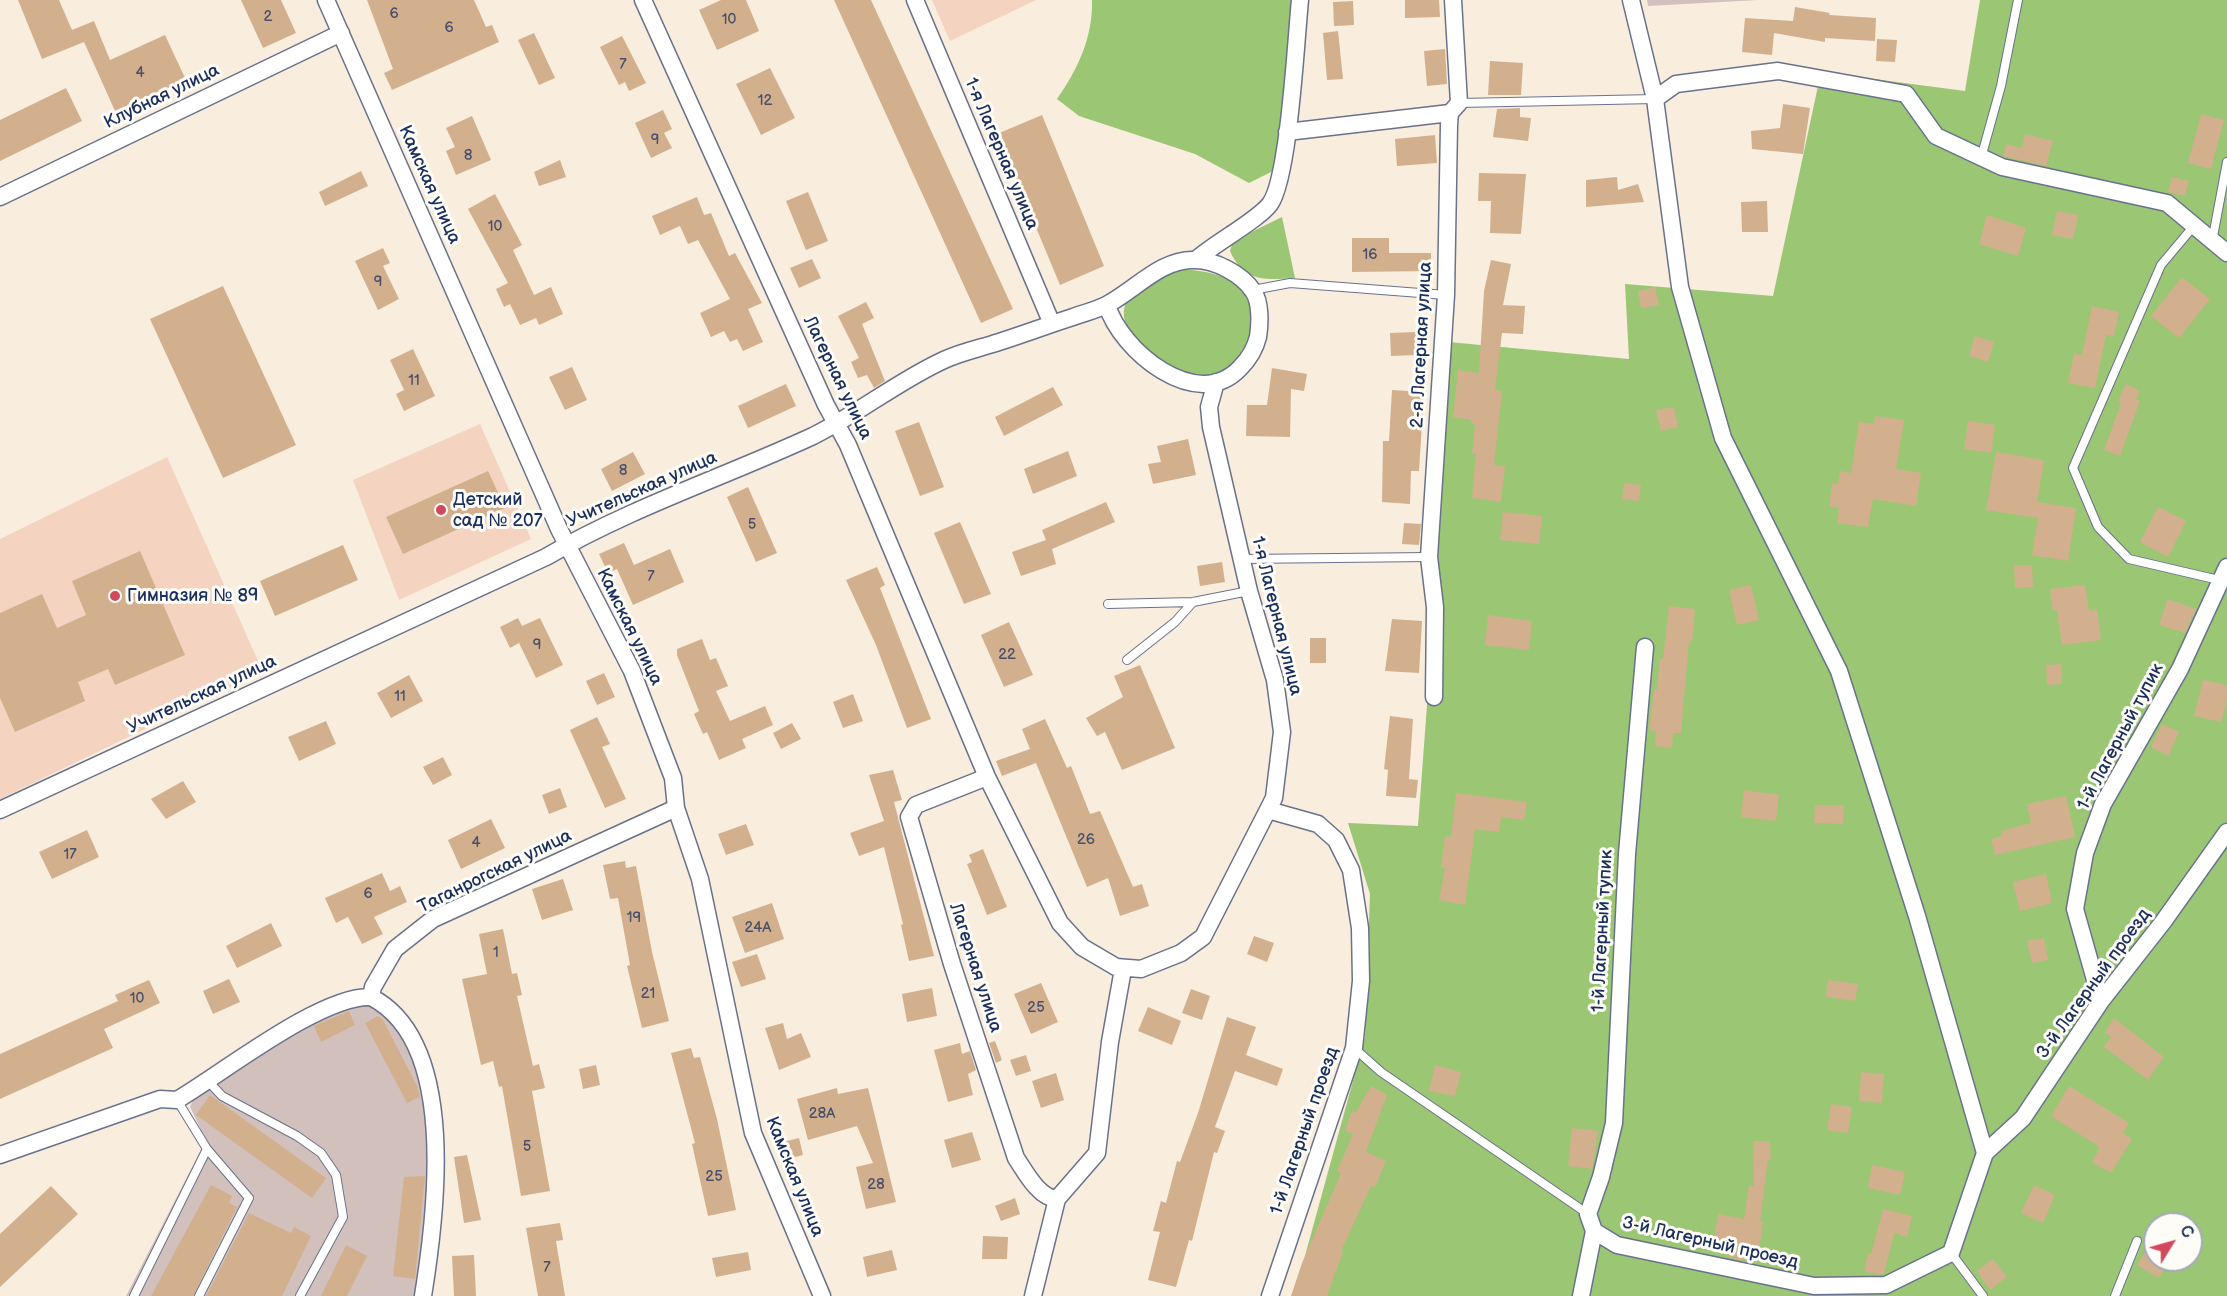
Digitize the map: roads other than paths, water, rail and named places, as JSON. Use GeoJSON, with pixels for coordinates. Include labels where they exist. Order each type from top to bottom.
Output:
{"type":"FeatureCollection","features":[{"type":"Feature","properties":{"kind":"street","name":"Камская улица"},"geometry":{"type":"LineString","coordinates":[[326,0],[567,545],[632,670],[673,778],[676,808],[700,879],[753,1133],[822,1296]]}},
{"type":"Feature","properties":{"kind":"street","name":"Лагерная улица"},"geometry":{"type":"LineString","coordinates":[[643,0],[848,445],[987,777],[1060,923],[1082,947],[1123,969]]}},
{"type":"Feature","properties":{"kind":"street","name":"1-я Лагерная улица"},"geometry":{"type":"LineString","coordinates":[[915,0],[1052,324]]}},
{"type":"Feature","properties":{"kind":"street"},"geometry":{"type":"LineString","coordinates":[[1197,260],[1270,204],[1277,188],[1287,132],[1300,0]]}},
{"type":"Feature","properties":{"kind":"street","name":"2-я Лагерная улица"},"geometry":{"type":"LineString","coordinates":[[1434,697],[1436,607],[1429,557],[1446,295],[1454,108],[1453,0]]}},
{"type":"Feature","properties":{"kind":"street"},"geometry":{"type":"LineString","coordinates":[[1631,0],[1655,99],[1680,287],[1724,438],[1839,671],[1917,916],[1985,1153],[1952,1253],[1884,1290]]}},
{"type":"Feature","properties":{"kind":"street","name":"Клубная улица"},"geometry":{"type":"LineString","coordinates":[[0,196],[341,33]]}},
{"type":"Feature","properties":{"kind":"street"},"geometry":{"type":"LineString","coordinates":[[1655,99],[1676,84],[1778,71],[1906,94],[1936,136],[1981,159],[2002,167],[2167,203],[2227,253]]}},
{"type":"Feature","properties":{"kind":"street"},"geometry":{"type":"LineString","coordinates":[[1287,132],[1454,108]]}},
{"type":"Feature","properties":{"kind":"street"},"geometry":{"type":"LineString","coordinates":[[1197,260],[1230,270],[1253,291],[1258,302],[1258,338],[1249,358],[1234,375],[1216,382],[1201,384],[1182,380],[1145,359],[1122,335],[1107,305],[1158,272],[1180,261],[1197,260]]}},
{"type":"Feature","properties":{"kind":"street","name":"Учительская улица"},"geometry":{"type":"LineString","coordinates":[[0,810],[546,557],[567,545],[836,423],[945,359],[1107,305]]}},
{"type":"Feature","properties":{"kind":"street","name":"1-я Лагерная улица"},"geometry":{"type":"LineString","coordinates":[[1123,969],[1141,969],[1181,953],[1203,937],[1274,798],[1282,732],[1275,680],[1249,591],[1211,427],[1209,407],[1216,382]]}},
{"type":"Feature","properties":{"kind":"street","name":"1-й Лагерный тупик"},"geometry":{"type":"LineString","coordinates":[[2101,1001],[2075,909],[2085,853],[2103,804],[2180,669],[2223,574]]}},
{"type":"Feature","properties":{"kind":"street","name":"1-й Лагерный тупик"},"geometry":{"type":"LineString","coordinates":[[1588,1214],[1601,1177],[1614,1123],[1626,866],[1644,647]]}},
{"type":"Feature","properties":{"kind":"street","name":"Лагерная улица"},"geometry":{"type":"LineString","coordinates":[[987,777],[916,805],[909,817],[952,964],[1016,1158],[1032,1181],[1050,1199],[1058,1199]]}},
{"type":"Feature","properties":{"kind":"street","name":"Таганрогская улица"},"geometry":{"type":"LineString","coordinates":[[371,997],[373,987],[395,949],[433,919],[676,808]]}},
{"type":"Feature","properties":{"kind":"street","name":"1-й Лагерный проезд"},"geometry":{"type":"LineString","coordinates":[[1268,810],[1318,824],[1336,840],[1352,870],[1360,939],[1361,981],[1354,1048],[1270,1296]]}},
{"type":"Feature","properties":{"kind":"street","name":"3-й Лагерный проезд"},"geometry":{"type":"LineString","coordinates":[[1985,1153],[2023,1118],[2101,1001],[2163,922],[2227,832]]}},
{"type":"Feature","properties":{"kind":"street"},"geometry":{"type":"LineString","coordinates":[[1033,1296],[1058,1199],[1097,1153],[1111,1032],[1123,969]]}},
{"type":"Feature","properties":{"kind":"street"},"geometry":{"type":"LineString","coordinates":[[0,1155],[160,1099],[177,1100],[209,1082],[313,1012],[358,996],[371,997],[384,1004],[411,1037],[426,1076],[437,1140],[432,1240],[423,1296]]}},
{"type":"Feature","properties":{"kind":"street"},"geometry":{"type":"LineString","coordinates":[[1588,1214],[1594,1231]]}},
{"type":"Feature","properties":{"kind":"street","name":"3-й Лагерный проезд"},"geometry":{"type":"LineString","coordinates":[[1581,1296],[1594,1231],[1617,1245],[1814,1286],[1884,1290]]}},
{"type":"Feature","properties":{"kind":"lane"},"geometry":{"type":"LineString","coordinates":[[1981,159],[2001,86],[2019,0]]}},
{"type":"Feature","properties":{"kind":"lane"},"geometry":{"type":"LineString","coordinates":[[1454,108],[1655,99]]}},
{"type":"Feature","properties":{"kind":"lane"},"geometry":{"type":"LineString","coordinates":[[2212,242],[2227,162]]}},
{"type":"Feature","properties":{"kind":"lane"},"geometry":{"type":"LineString","coordinates":[[2193,227],[2161,265],[2073,468],[2098,527],[2129,559],[2223,574]]}},
{"type":"Feature","properties":{"kind":"lane"},"geometry":{"type":"LineString","coordinates":[[1253,291],[1290,283],[1446,295]]}},
{"type":"Feature","properties":{"kind":"lane"},"geometry":{"type":"LineString","coordinates":[[1243,559],[1429,557]]}},
{"type":"Feature","properties":{"kind":"lane"},"geometry":{"type":"LineString","coordinates":[[1108,604],[1193,602],[1249,591]]}},
{"type":"Feature","properties":{"kind":"lane"},"geometry":{"type":"LineString","coordinates":[[1127,660],[1175,622],[1193,602]]}},
{"type":"Feature","properties":{"kind":"lane"},"geometry":{"type":"LineString","coordinates":[[1354,1048],[1381,1072],[1588,1214]]}},
{"type":"Feature","properties":{"kind":"lane"},"geometry":{"type":"LineString","coordinates":[[209,1082],[222,1096],[297,1136],[321,1152],[336,1175],[343,1217],[300,1296]]}},
{"type":"Feature","properties":{"kind":"lane"},"geometry":{"type":"LineString","coordinates":[[177,1100],[207,1149],[249,1198],[199,1296]]}},
{"type":"Feature","properties":{"kind":"lane"},"geometry":{"type":"LineString","coordinates":[[134,1296],[207,1149]]}},
{"type":"Feature","properties":{"kind":"lane"},"geometry":{"type":"LineString","coordinates":[[2115,1296],[2137,1241]]}},
{"type":"Feature","properties":{"kind":"lane"},"geometry":{"type":"LineString","coordinates":[[1952,1253],[1983,1296]]}},
{"type":"Feature","properties":{"kind":"place","name":"Детский сад № 207"},"geometry":{"type":"Point","coordinates":[441,510]}},
{"type":"Feature","properties":{"kind":"place","name":"Гимназия № 89"},"geometry":{"type":"Point","coordinates":[115,596]}}]}
